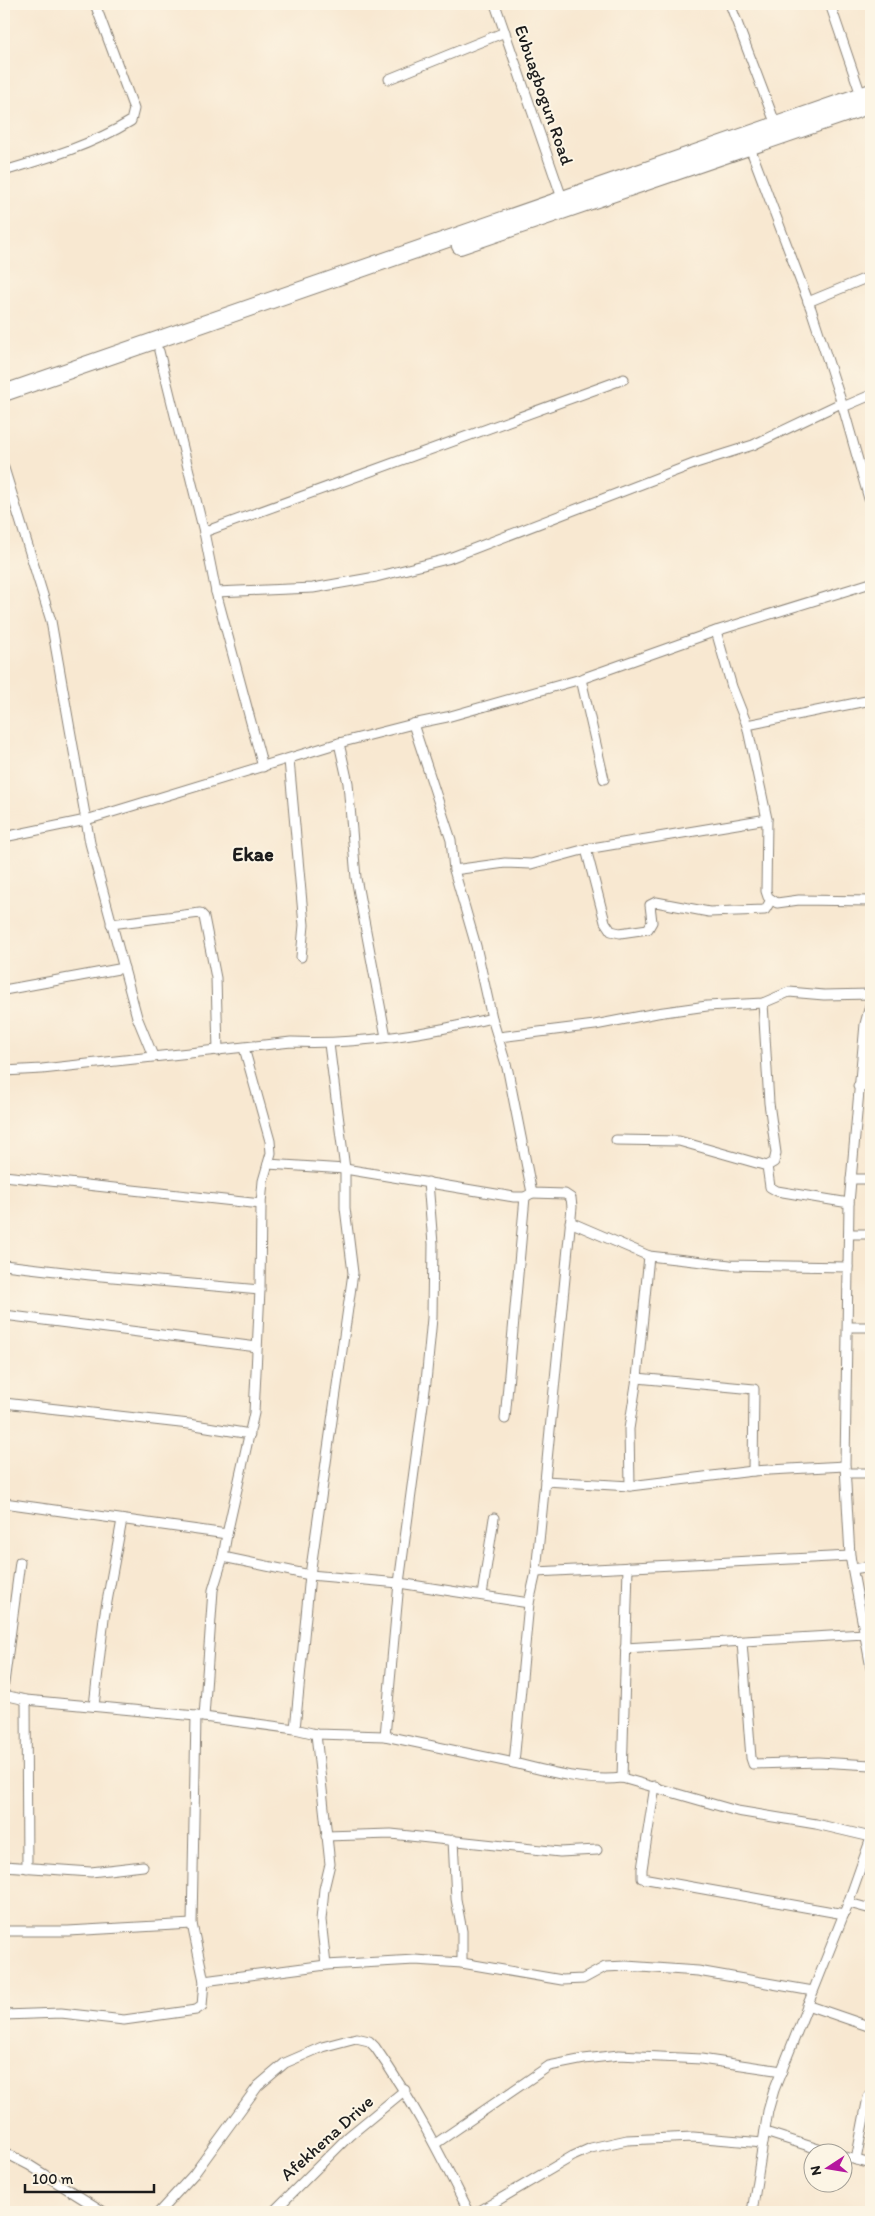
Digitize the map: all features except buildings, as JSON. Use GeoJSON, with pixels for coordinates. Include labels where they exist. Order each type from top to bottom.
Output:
{"type":"FeatureCollection","features":[{"type":"Feature","properties":{"kind":"highway"},"geometry":{"type":"LineString","coordinates":[[4,393],[416,251],[562,198],[748,142],[776,125],[868,98]]}},
{"type":"Feature","properties":{"kind":"highway"},"geometry":{"type":"LineString","coordinates":[[4,402],[159,351],[868,98]]}},
{"type":"Feature","properties":{"kind":"street"},"geometry":{"type":"LineString","coordinates":[[4,170],[58,155],[116,130],[131,121],[134,109],[95,4]]}},
{"type":"Feature","properties":{"kind":"street","name":"Evbuagbogun Road"},"geometry":{"type":"LineString","coordinates":[[495,4],[562,198]]}},
{"type":"Feature","properties":{"kind":"street"},"geometry":{"type":"LineString","coordinates":[[730,4],[776,125]]}},
{"type":"Feature","properties":{"kind":"street"},"geometry":{"type":"LineString","coordinates":[[830,4],[868,98]]}},
{"type":"Feature","properties":{"kind":"street"},"geometry":{"type":"LineString","coordinates":[[389,79],[505,32]]}},
{"type":"Feature","properties":{"kind":"street"},"geometry":{"type":"LineString","coordinates":[[748,142],[808,302],[842,405],[871,506]]}},
{"type":"Feature","properties":{"kind":"street"},"geometry":{"type":"LineString","coordinates":[[808,302],[871,276]]}},
{"type":"Feature","properties":{"kind":"street"},"geometry":{"type":"LineString","coordinates":[[159,351],[204,532],[216,592],[263,767]]}},
{"type":"Feature","properties":{"kind":"street"},"geometry":{"type":"LineString","coordinates":[[204,532],[624,379]]}},
{"type":"Feature","properties":{"kind":"street"},"geometry":{"type":"LineString","coordinates":[[216,592],[313,588],[376,576],[447,559],[696,463],[753,445],[842,405],[871,395]]}},
{"type":"Feature","properties":{"kind":"street"},"geometry":{"type":"LineString","coordinates":[[4,468],[51,622],[90,843],[137,1017],[153,1056]]}},
{"type":"Feature","properties":{"kind":"street"},"geometry":{"type":"LineString","coordinates":[[4,837],[86,820],[339,744],[413,724],[447,718],[581,679],[716,631],[871,583]]}},
{"type":"Feature","properties":{"kind":"street"},"geometry":{"type":"LineString","coordinates":[[716,631],[732,687],[747,725],[767,819],[766,891],[771,900],[777,903],[808,900],[871,901]]}},
{"type":"Feature","properties":{"kind":"street"},"geometry":{"type":"LineString","coordinates":[[581,679],[604,779]]}},
{"type":"Feature","properties":{"kind":"street"},"geometry":{"type":"LineString","coordinates":[[747,725],[871,700]]}},
{"type":"Feature","properties":{"kind":"street"},"geometry":{"type":"LineString","coordinates":[[413,724],[451,840],[454,870],[476,946],[492,1018],[508,1071],[528,1195],[505,1419]]}},
{"type":"Feature","properties":{"kind":"street"},"geometry":{"type":"LineString","coordinates":[[339,744],[348,783],[356,878],[386,1037]]}},
{"type":"Feature","properties":{"kind":"street"},"geometry":{"type":"LineString","coordinates":[[289,760],[304,926],[301,957]]}},
{"type":"Feature","properties":{"kind":"street"},"geometry":{"type":"LineString","coordinates":[[454,870],[505,863],[530,864],[586,849],[767,819]]}},
{"type":"Feature","properties":{"kind":"street"},"geometry":{"type":"LineString","coordinates":[[586,849],[605,922],[611,931],[620,933],[648,929],[652,922],[650,905],[656,902],[709,912],[754,912],[765,910],[771,900]]}},
{"type":"Feature","properties":{"kind":"street"},"geometry":{"type":"LineString","coordinates":[[111,924],[200,913],[204,917],[216,978],[218,1051]]}},
{"type":"Feature","properties":{"kind":"street"},"geometry":{"type":"LineString","coordinates":[[4,990],[124,968]]}},
{"type":"Feature","properties":{"kind":"street"},"geometry":{"type":"LineString","coordinates":[[499,1037],[595,1025],[707,1006],[762,1003],[789,992],[824,995],[871,994]]}},
{"type":"Feature","properties":{"kind":"street"},"geometry":{"type":"LineString","coordinates":[[871,1002],[865,1024],[858,1086],[849,1202],[846,1470],[850,1556],[870,1651],[871,1668]]}},
{"type":"Feature","properties":{"kind":"street"},"geometry":{"type":"LineString","coordinates":[[616,1140],[679,1141],[767,1166],[774,1162],[776,1153],[769,1103],[762,1003]]}},
{"type":"Feature","properties":{"kind":"street"},"geometry":{"type":"LineString","coordinates":[[4,1071],[42,1069],[291,1042],[329,1044],[447,1029],[492,1018]]}},
{"type":"Feature","properties":{"kind":"street"},"geometry":{"type":"LineString","coordinates":[[295,1729],[310,1575],[353,1273],[345,1208],[345,1169],[329,1044]]}},
{"type":"Feature","properties":{"kind":"street"},"geometry":{"type":"LineString","coordinates":[[4,2015],[61,2013],[124,2020],[180,2013],[196,2010],[202,2006],[204,1982],[192,1924],[200,1716],[213,1590],[223,1557],[254,1413],[260,1290],[261,1204],[263,1182],[270,1154],[270,1141],[244,1048]]}},
{"type":"Feature","properties":{"kind":"street"},"geometry":{"type":"LineString","coordinates":[[858,1086],[871,1087]]}},
{"type":"Feature","properties":{"kind":"street"},"geometry":{"type":"LineString","coordinates":[[268,1164],[345,1169],[514,1197],[565,1194],[571,1198],[536,1572],[530,1603],[514,1764]]}},
{"type":"Feature","properties":{"kind":"street"},"geometry":{"type":"LineString","coordinates":[[767,1166],[770,1186],[777,1191],[849,1202]]}},
{"type":"Feature","properties":{"kind":"street"},"geometry":{"type":"LineString","coordinates":[[4,1176],[261,1204]]}},
{"type":"Feature","properties":{"kind":"street"},"geometry":{"type":"LineString","coordinates":[[851,1179],[871,1179]]}},
{"type":"Feature","properties":{"kind":"street"},"geometry":{"type":"LineString","coordinates":[[385,1736],[399,1583],[426,1382],[432,1318],[433,1244],[428,1182]]}},
{"type":"Feature","properties":{"kind":"street"},"geometry":{"type":"LineString","coordinates":[[570,1222],[649,1256],[730,1265],[848,1267]]}},
{"type":"Feature","properties":{"kind":"street"},"geometry":{"type":"LineString","coordinates":[[849,1234],[871,1234]]}},
{"type":"Feature","properties":{"kind":"street"},"geometry":{"type":"LineString","coordinates":[[630,1486],[629,1429],[637,1378],[649,1256]]}},
{"type":"Feature","properties":{"kind":"street"},"geometry":{"type":"LineString","coordinates":[[4,1265],[90,1275],[260,1290]]}},
{"type":"Feature","properties":{"kind":"street"},"geometry":{"type":"LineString","coordinates":[[4,1315],[257,1347]]}},
{"type":"Feature","properties":{"kind":"street"},"geometry":{"type":"LineString","coordinates":[[848,1327],[871,1327]]}},
{"type":"Feature","properties":{"kind":"street"},"geometry":{"type":"LineString","coordinates":[[637,1378],[754,1389],[753,1471]]}},
{"type":"Feature","properties":{"kind":"street"},"geometry":{"type":"LineString","coordinates":[[4,1403],[189,1424],[250,1434]]}},
{"type":"Feature","properties":{"kind":"street"},"geometry":{"type":"LineString","coordinates":[[545,1481],[630,1486],[753,1471],[846,1470],[871,1473]]}},
{"type":"Feature","properties":{"kind":"street"},"geometry":{"type":"LineString","coordinates":[[4,1503],[227,1534]]}},
{"type":"Feature","properties":{"kind":"street"},"geometry":{"type":"LineString","coordinates":[[482,1595],[494,1518]]}},
{"type":"Feature","properties":{"kind":"street"},"geometry":{"type":"LineString","coordinates":[[94,1706],[104,1618],[122,1520]]}},
{"type":"Feature","properties":{"kind":"street"},"geometry":{"type":"LineString","coordinates":[[536,1572],[850,1556]]}},
{"type":"Feature","properties":{"kind":"street"},"geometry":{"type":"LineString","coordinates":[[223,1557],[310,1575],[399,1583],[530,1603]]}},
{"type":"Feature","properties":{"kind":"street"},"geometry":{"type":"LineString","coordinates":[[4,1683],[20,1562]]}},
{"type":"Feature","properties":{"kind":"street"},"geometry":{"type":"LineString","coordinates":[[622,1778],[628,1566]]}},
{"type":"Feature","properties":{"kind":"street"},"geometry":{"type":"LineString","coordinates":[[853,1569],[871,1566]]}},
{"type":"Feature","properties":{"kind":"street"},"geometry":{"type":"LineString","coordinates":[[625,1648],[865,1634]]}},
{"type":"Feature","properties":{"kind":"street"},"geometry":{"type":"LineString","coordinates":[[742,1642],[753,1764],[818,1762],[871,1765]]}},
{"type":"Feature","properties":{"kind":"street"},"geometry":{"type":"LineString","coordinates":[[4,1696],[26,1700],[200,1716],[295,1729],[316,1734],[385,1736],[552,1772],[605,1780],[622,1778],[737,1811],[816,1824],[871,1838],[768,2112],[752,2212]]}},
{"type":"Feature","properties":{"kind":"street"},"geometry":{"type":"LineString","coordinates":[[26,1700],[27,1868]]}},
{"type":"Feature","properties":{"kind":"street"},"geometry":{"type":"LineString","coordinates":[[316,1734],[330,1864],[324,1889],[321,1920],[326,1965]]}},
{"type":"Feature","properties":{"kind":"street"},"geometry":{"type":"LineString","coordinates":[[655,1786],[642,1878],[844,1914]]}},
{"type":"Feature","properties":{"kind":"street"},"geometry":{"type":"LineString","coordinates":[[326,1836],[390,1834],[560,1852],[597,1850]]}},
{"type":"Feature","properties":{"kind":"street"},"geometry":{"type":"LineString","coordinates":[[453,1840],[456,1899],[462,1931],[462,1963]]}},
{"type":"Feature","properties":{"kind":"street"},"geometry":{"type":"LineString","coordinates":[[4,1866],[91,1872],[143,1866]]}},
{"type":"Feature","properties":{"kind":"street"},"geometry":{"type":"LineString","coordinates":[[848,1903],[871,1909]]}},
{"type":"Feature","properties":{"kind":"street"},"geometry":{"type":"LineString","coordinates":[[4,1932],[68,1932],[192,1924]]}},
{"type":"Feature","properties":{"kind":"street"},"geometry":{"type":"LineString","coordinates":[[204,1982],[326,1965],[415,1960],[462,1963],[562,1980],[583,1979],[605,1968],[619,1966],[698,1971],[813,1991]]}},
{"type":"Feature","properties":{"kind":"street"},"geometry":{"type":"LineString","coordinates":[[807,2005],[871,2027]]}},
{"type":"Feature","properties":{"kind":"street"},"geometry":{"type":"LineString","coordinates":[[159,2212],[167,2201],[194,2174],[258,2086],[285,2063],[322,2047],[356,2038],[369,2041],[375,2047],[405,2090],[469,2212]]}},
{"type":"Feature","properties":{"kind":"street"},"geometry":{"type":"LineString","coordinates":[[435,2144],[549,2066],[619,2055],[701,2059],[782,2071]]}},
{"type":"Feature","properties":{"kind":"street","name":"Afekhena Drive"},"geometry":{"type":"LineString","coordinates":[[273,2212],[349,2136],[405,2090]]}},
{"type":"Feature","properties":{"kind":"street"},"geometry":{"type":"LineString","coordinates":[[856,2160],[868,2097]]}},
{"type":"Feature","properties":{"kind":"street"},"geometry":{"type":"LineString","coordinates":[[765,2132],[803,2144]]}},
{"type":"Feature","properties":{"kind":"street"},"geometry":{"type":"LineString","coordinates":[[478,2212],[573,2156],[591,2148],[627,2140],[693,2137],[763,2143]]}},
{"type":"Feature","properties":{"kind":"street"},"geometry":{"type":"LineString","coordinates":[[4,2152],[29,2165],[104,2212]]}},
{"type":"Feature","properties":{"kind":"street"},"geometry":{"type":"LineString","coordinates":[[852,2159],[871,2164]]}},
{"type":"Feature","properties":{"kind":"district","name":"Ekae"},"geometry":{"type":"Point","coordinates":[253,854]}}]}
